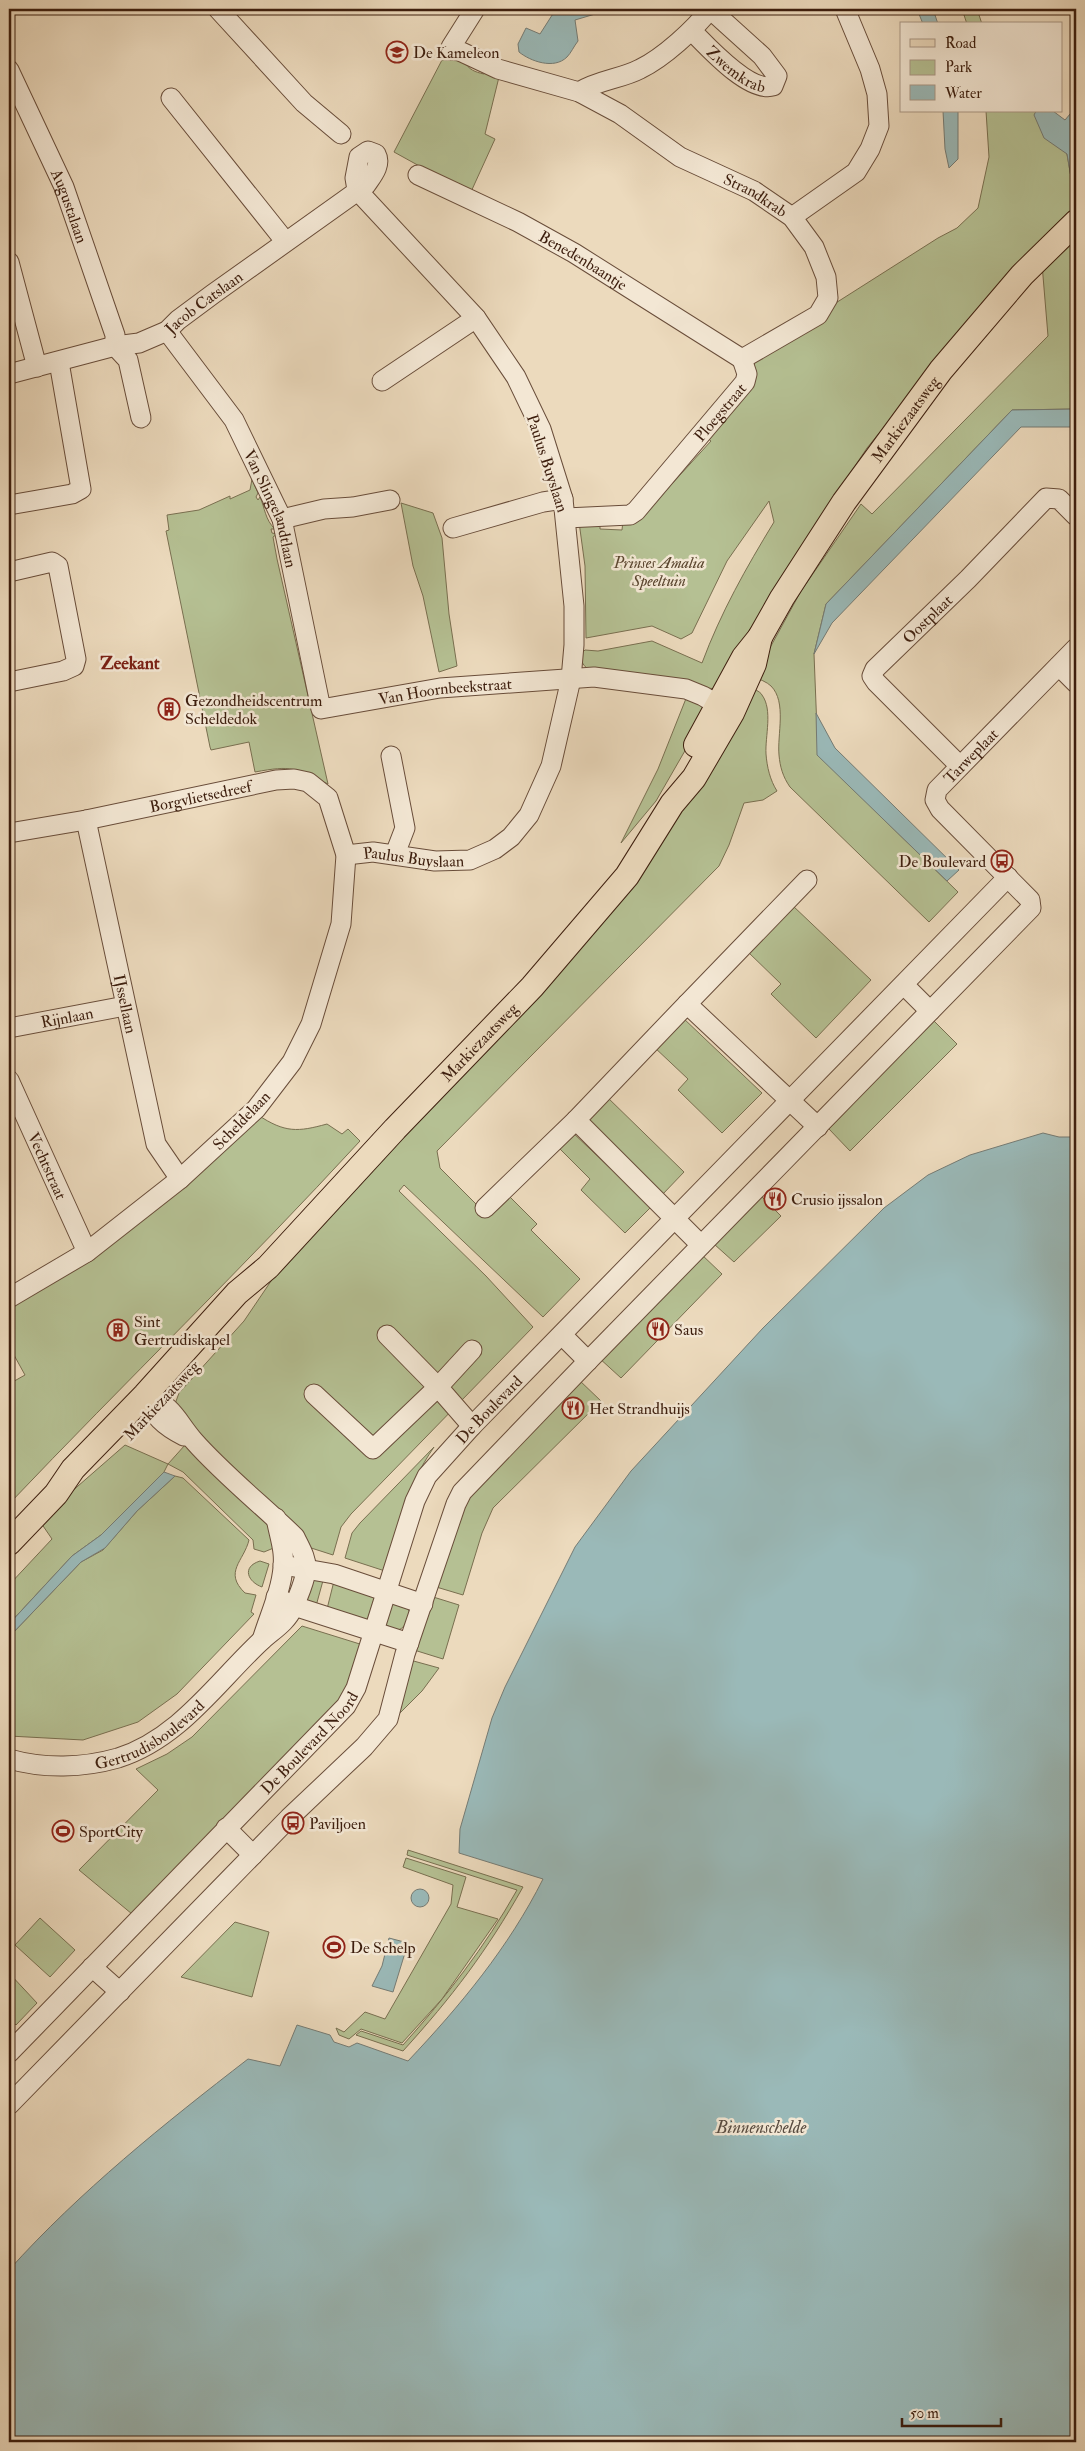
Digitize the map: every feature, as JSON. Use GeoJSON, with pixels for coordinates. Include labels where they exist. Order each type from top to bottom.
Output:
{"type":"FeatureCollection","features":[{"type":"Feature","properties":{"kind":"main road","name":"Markiezaatsweg"},"geometry":{"type":"LineString","coordinates":[[9,1543],[56,1494],[73,1469],[153,1402],[237,1293],[268,1267],[395,1129],[532,987],[627,876],[672,804],[680,772],[724,708],[744,657],[760,637],[791,583],[839,509],[941,370],[1022,275],[1076,222]]}},
{"type":"Feature","properties":{"kind":"street"},"geometry":{"type":"LineString","coordinates":[[218,9],[304,103],[341,134]]}},
{"type":"Feature","properties":{"kind":"street","name":"Strandkrab"},"geometry":{"type":"LineString","coordinates":[[475,9],[451,47],[498,69],[578,92],[620,114],[680,157],[754,191],[792,217],[856,172],[870,149],[879,126],[876,94],[870,69],[845,9]]}},
{"type":"Feature","properties":{"kind":"street"},"geometry":{"type":"LineString","coordinates":[[578,92],[589,86],[640,69],[692,31],[710,9]]}},
{"type":"Feature","properties":{"kind":"street","name":"Zwemkrab"},"geometry":{"type":"LineString","coordinates":[[692,31],[728,67],[760,86],[766,88],[773,86],[776,76],[762,56],[710,9]]}},
{"type":"Feature","properties":{"kind":"street","name":"Augustalaan"},"geometry":{"type":"LineString","coordinates":[[9,70],[64,187],[115,334],[115,346]]}},
{"type":"Feature","properties":{"kind":"street"},"geometry":{"type":"LineString","coordinates":[[171,98],[285,242]]}},
{"type":"Feature","properties":{"kind":"street","name":"Benedenbaantje"},"geometry":{"type":"LineString","coordinates":[[418,175],[518,222],[574,253],[742,359]]}},
{"type":"Feature","properties":{"kind":"street","name":"Jacob Catslaan"},"geometry":{"type":"LineString","coordinates":[[9,374],[115,346],[139,343],[167,330],[178,320],[357,190]]}},
{"type":"Feature","properties":{"kind":"street","name":"Paulus Buyslaan"},"geometry":{"type":"LineString","coordinates":[[346,855],[373,852],[435,861],[470,860],[495,849],[511,837],[529,815],[551,766],[571,679],[574,606],[563,499],[541,429],[516,377],[476,318],[357,190]]}},
{"type":"Feature","properties":{"kind":"street","name":"Ploegstraat"},"geometry":{"type":"LineString","coordinates":[[566,518],[630,515],[636,511],[745,382],[747,374],[742,359],[818,315],[828,298],[826,276],[814,247],[792,217]]}},
{"type":"Feature","properties":{"kind":"street"},"geometry":{"type":"LineString","coordinates":[[9,262],[38,367]]}},
{"type":"Feature","properties":{"kind":"street"},"geometry":{"type":"LineString","coordinates":[[382,381],[476,318]]}},
{"type":"Feature","properties":{"kind":"street","name":"Van Slingelandtlaan"},"geometry":{"type":"LineString","coordinates":[[167,330],[234,420],[282,519],[321,709]]}},
{"type":"Feature","properties":{"kind":"street"},"geometry":{"type":"LineString","coordinates":[[115,346],[128,360],[141,418]]}},
{"type":"Feature","properties":{"kind":"street"},"geometry":{"type":"LineString","coordinates":[[9,505],[72,494],[81,489],[59,362]]}},
{"type":"Feature","properties":{"kind":"street","name":"Oostplaat"},"geometry":{"type":"LineString","coordinates":[[960,766],[876,682],[872,676],[874,669],[968,578],[1046,498],[1059,499],[1076,516]]}},
{"type":"Feature","properties":{"kind":"street"},"geometry":{"type":"LineString","coordinates":[[453,528],[542,502],[563,499]]}},
{"type":"Feature","properties":{"kind":"street"},"geometry":{"type":"LineString","coordinates":[[282,519],[324,509],[353,507],[390,500]]}},
{"type":"Feature","properties":{"kind":"street"},"geometry":{"type":"LineString","coordinates":[[9,572],[52,562],[58,566],[76,659],[74,666],[63,671],[9,682]]}},
{"type":"Feature","properties":{"kind":"street","name":"Tarweplaat"},"geometry":{"type":"LineString","coordinates":[[1003,872],[940,809],[935,800],[937,790],[1076,648]]}},
{"type":"Feature","properties":{"kind":"street"},"geometry":{"type":"LineString","coordinates":[[1059,666],[1076,683]]}},
{"type":"Feature","properties":{"kind":"street"},"geometry":{"type":"LineString","coordinates":[[571,679],[594,677],[686,689],[724,708]]}},
{"type":"Feature","properties":{"kind":"street","name":"Van Hoornbeekstraat"},"geometry":{"type":"LineString","coordinates":[[321,709],[440,688],[511,681],[571,679]]}},
{"type":"Feature","properties":{"kind":"street"},"geometry":{"type":"LineString","coordinates":[[391,756],[405,828],[395,854]]}},
{"type":"Feature","properties":{"kind":"street","name":"Borgvlietsedreef"},"geometry":{"type":"LineString","coordinates":[[9,833],[86,820],[276,780],[294,779],[308,782],[328,798],[346,855]]}},
{"type":"Feature","properties":{"kind":"street","name":"IJssellaan"},"geometry":{"type":"LineString","coordinates":[[86,820],[156,1144],[180,1180]]}},
{"type":"Feature","properties":{"kind":"street","name":"Scheldelaan"},"geometry":{"type":"LineString","coordinates":[[9,1298],[87,1252],[180,1180],[256,1109],[292,1062],[311,1024],[341,924],[346,855]]}},
{"type":"Feature","properties":{"kind":"street"},"geometry":{"type":"LineString","coordinates":[[9,2105],[253,1855],[364,1747],[388,1719],[407,1649],[456,1504],[462,1492],[701,1244],[1031,908],[1030,900],[1003,872]]}},
{"type":"Feature","properties":{"kind":"street","name":"De Boulevard"},"geometry":{"type":"LineString","coordinates":[[371,1637],[415,1501],[427,1476],[472,1426],[562,1335],[669,1211],[784,1095],[904,985],[1003,872]]}},
{"type":"Feature","properties":{"kind":"street"},"geometry":{"type":"LineString","coordinates":[[485,1208],[576,1120],[807,880]]}},
{"type":"Feature","properties":{"kind":"street"},"geometry":{"type":"LineString","coordinates":[[904,985],[930,1011]]}},
{"type":"Feature","properties":{"kind":"street"},"geometry":{"type":"LineString","coordinates":[[687,1004],[818,1127]]}},
{"type":"Feature","properties":{"kind":"street","name":"Rijnlaan"},"geometry":{"type":"LineString","coordinates":[[9,1028],[125,1006]]}},
{"type":"Feature","properties":{"kind":"street","name":"Vechtstraat"},"geometry":{"type":"LineString","coordinates":[[9,1080],[87,1252]]}},
{"type":"Feature","properties":{"kind":"street"},"geometry":{"type":"LineString","coordinates":[[576,1120],[701,1244]]}},
{"type":"Feature","properties":{"kind":"street"},"geometry":{"type":"LineString","coordinates":[[386,1335],[438,1387],[472,1426]]}},
{"type":"Feature","properties":{"kind":"street"},"geometry":{"type":"LineString","coordinates":[[562,1335],[588,1361]]}},
{"type":"Feature","properties":{"kind":"street"},"geometry":{"type":"LineString","coordinates":[[314,1394],[373,1449],[438,1387],[472,1350]]}},
{"type":"Feature","properties":{"kind":"street"},"geometry":{"type":"LineString","coordinates":[[153,1402],[173,1430],[194,1441],[295,1537],[302,1551],[306,1569]]}},
{"type":"Feature","properties":{"kind":"street","name":"Gertrudisboulevard"},"geometry":{"type":"LineString","coordinates":[[262,1640],[276,1597],[283,1565],[283,1553],[276,1518]]}},
{"type":"Feature","properties":{"kind":"street"},"geometry":{"type":"LineString","coordinates":[[283,1565],[334,1574],[423,1604]]}},
{"type":"Feature","properties":{"kind":"street","name":"Gertrudisboulevard"},"geometry":{"type":"LineString","coordinates":[[9,1759],[54,1766],[86,1765],[119,1757],[148,1744],[179,1723],[262,1640],[288,1617],[294,1606],[306,1569]]}},
{"type":"Feature","properties":{"kind":"street"},"geometry":{"type":"LineString","coordinates":[[276,1597],[371,1637],[407,1649]]}},
{"type":"Feature","properties":{"kind":"street","name":"De Boulevard Noord"},"geometry":{"type":"LineString","coordinates":[[9,2053],[346,1706],[356,1688],[371,1637]]}},
{"type":"Feature","properties":{"kind":"street"},"geometry":{"type":"LineString","coordinates":[[226,1828],[253,1855]]}},
{"type":"Feature","properties":{"kind":"street"},"geometry":{"type":"LineString","coordinates":[[92,1967],[120,1992]]}},
{"type":"Feature","properties":{"kind":"green space"},"geometry":{"type":"Polygon","coordinates":[[[962,9],[977,9],[981,22],[966,22],[962,9]]]}},
{"type":"Feature","properties":{"kind":"green space"},"geometry":{"type":"Polygon","coordinates":[[[442,60],[464,61],[470,69],[499,77],[485,134],[495,139],[470,194],[394,152],[442,60]]]}},
{"type":"Feature","properties":{"kind":"green space","name":"Prinses Amalia Speeltuin"},"geometry":{"type":"Polygon","coordinates":[[[986,112],[1036,112],[1035,115],[1067,154],[1073,189],[1076,193],[1076,207],[1057,225],[922,380],[867,448],[805,541],[715,689],[590,670],[581,659],[581,654],[585,650],[598,651],[652,641],[702,663],[717,626],[774,522],[769,501],[727,561],[692,633],[681,639],[652,626],[586,638],[585,566],[579,522],[600,521],[600,529],[622,530],[623,520],[649,509],[711,441],[706,437],[754,375],[754,363],[760,357],[831,306],[957,228],[978,208],[989,157],[986,112]]]}},
{"type":"Feature","properties":{"kind":"green space"},"geometry":{"type":"Polygon","coordinates":[[[1076,231],[1076,409],[1012,410],[826,604],[814,654],[818,755],[958,892],[929,922],[790,787],[784,776],[779,759],[779,701],[771,686],[754,677],[801,591],[861,504],[872,514],[1048,336],[1042,264],[1076,231]]]}},
{"type":"Feature","properties":{"kind":"green space"},"geometry":{"type":"Polygon","coordinates":[[[252,479],[258,493],[256,497],[258,500],[260,497],[267,518],[275,529],[271,529],[272,533],[277,534],[273,537],[277,559],[328,784],[293,769],[255,772],[249,742],[211,750],[210,747],[166,531],[169,530],[167,515],[199,510],[230,496],[230,499],[250,490],[252,479]]]}},
{"type":"Feature","properties":{"kind":"green space"},"geometry":{"type":"Polygon","coordinates":[[[401,503],[433,513],[442,538],[449,614],[457,666],[439,672],[423,596],[413,566],[401,503]]]}},
{"type":"Feature","properties":{"kind":"green space"},"geometry":{"type":"Polygon","coordinates":[[[749,687],[760,692],[767,708],[766,759],[777,791],[763,800],[744,803],[729,845],[719,866],[437,1151],[440,1168],[487,1215],[507,1194],[537,1224],[531,1230],[580,1279],[543,1317],[404,1185],[399,1191],[486,1276],[533,1327],[351,1514],[341,1527],[333,1555],[305,1546],[200,1438],[175,1404],[179,1393],[244,1321],[288,1256],[632,884],[688,802],[749,687]]]}},
{"type":"Feature","properties":{"kind":"green space"},"geometry":{"type":"Polygon","coordinates":[[[687,696],[705,707],[705,716],[656,801],[621,843],[658,769],[687,696]]]}},
{"type":"Feature","properties":{"kind":"green space"},"geometry":{"type":"Polygon","coordinates":[[[792,905],[871,980],[816,1038],[771,994],[781,984],[747,951],[792,905]]]}},
{"type":"Feature","properties":{"kind":"green space"},"geometry":{"type":"Polygon","coordinates":[[[682,1017],[762,1093],[722,1133],[678,1090],[688,1079],[653,1046],[682,1017]]]}},
{"type":"Feature","properties":{"kind":"green space"},"geometry":{"type":"Polygon","coordinates":[[[933,1020],[957,1044],[850,1151],[829,1129],[933,1020]]]}},
{"type":"Feature","properties":{"kind":"green space"},"geometry":{"type":"Polygon","coordinates":[[[605,1095],[684,1172],[662,1195],[582,1118],[605,1095]]]}},
{"type":"Feature","properties":{"kind":"green space"},"geometry":{"type":"Polygon","coordinates":[[[258,1115],[284,1128],[300,1129],[327,1124],[342,1134],[348,1129],[360,1141],[9,1504],[9,1384],[25,1375],[9,1346],[9,1309],[110,1243],[258,1115]]]}},
{"type":"Feature","properties":{"kind":"green space"},"geometry":{"type":"Polygon","coordinates":[[[570,1130],[651,1207],[625,1233],[581,1190],[590,1179],[556,1145],[570,1130]]]}},
{"type":"Feature","properties":{"kind":"green space"},"geometry":{"type":"Polygon","coordinates":[[[761,1196],[781,1216],[734,1262],[714,1244],[761,1196]]]}},
{"type":"Feature","properties":{"kind":"green space"},"geometry":{"type":"Polygon","coordinates":[[[700,1253],[722,1274],[621,1378],[598,1357],[700,1253]]]}},
{"type":"Feature","properties":{"kind":"green space"},"geometry":{"type":"Polygon","coordinates":[[[578,1379],[601,1401],[493,1508],[482,1533],[463,1595],[433,1586],[460,1505],[578,1379]]]}},
{"type":"Feature","properties":{"kind":"green space"},"geometry":{"type":"Polygon","coordinates":[[[125,1445],[168,1464],[164,1472],[101,1535],[72,1556],[9,1624],[9,1585],[52,1539],[39,1520],[125,1445]]]}},
{"type":"Feature","properties":{"kind":"green space"},"geometry":{"type":"Polygon","coordinates":[[[185,1445],[265,1520],[272,1531],[276,1547],[264,1552],[254,1549],[253,1540],[183,1472],[168,1464],[185,1445]]]}},
{"type":"Feature","properties":{"kind":"green space"},"geometry":{"type":"Polygon","coordinates":[[[434,1447],[416,1477],[404,1507],[385,1571],[345,1558],[352,1533],[360,1523],[434,1447]]]}},
{"type":"Feature","properties":{"kind":"green space"},"geometry":{"type":"Polygon","coordinates":[[[175,1476],[183,1478],[249,1540],[235,1573],[239,1586],[245,1593],[256,1595],[251,1612],[254,1614],[177,1694],[138,1722],[83,1740],[9,1736],[9,1637],[81,1562],[103,1550],[137,1511],[175,1476]]]}},
{"type":"Feature","properties":{"kind":"green space"},"geometry":{"type":"Polygon","coordinates":[[[260,1561],[269,1564],[262,1587],[253,1582],[249,1574],[250,1567],[260,1561]]]}},
{"type":"Feature","properties":{"kind":"green space"},"geometry":{"type":"Polygon","coordinates":[[[311,1573],[324,1577],[316,1606],[305,1602],[311,1573]]]}},
{"type":"Feature","properties":{"kind":"green space"},"geometry":{"type":"Polygon","coordinates":[[[334,1581],[376,1593],[367,1621],[327,1609],[334,1581]]]}},
{"type":"Feature","properties":{"kind":"green space"},"geometry":{"type":"Polygon","coordinates":[[[430,1596],[459,1605],[443,1659],[414,1650],[430,1596]]]}},
{"type":"Feature","properties":{"kind":"green space"},"geometry":{"type":"Polygon","coordinates":[[[392,1602],[408,1609],[410,1613],[404,1626],[398,1630],[394,1630],[385,1623],[392,1602]]]}},
{"type":"Feature","properties":{"kind":"green space"},"geometry":{"type":"Polygon","coordinates":[[[302,1626],[363,1645],[347,1695],[132,1914],[79,1870],[158,1790],[136,1769],[167,1754],[192,1737],[302,1626]]]}},
{"type":"Feature","properties":{"kind":"green space"},"geometry":{"type":"Polygon","coordinates":[[[410,1660],[439,1668],[422,1691],[378,1735],[410,1660]]]}},
{"type":"Feature","properties":{"kind":"green space"},"geometry":{"type":"Polygon","coordinates":[[[408,1850],[523,1887],[468,1973],[403,2051],[356,2035],[361,2031],[403,2045],[464,1971],[492,1932],[517,1890],[407,1855],[408,1850]]]}},
{"type":"Feature","properties":{"kind":"green space"},"geometry":{"type":"Polygon","coordinates":[[[406,1858],[466,1877],[457,1907],[498,1919],[442,1999],[402,2043],[361,2029],[349,2039],[339,2035],[336,2028],[344,2032],[365,2012],[385,2019],[451,1904],[453,1885],[403,1867],[406,1858]]]}},
{"type":"Feature","properties":{"kind":"green space"},"geometry":{"type":"Polygon","coordinates":[[[40,1918],[75,1950],[50,1977],[15,1945],[40,1918]]]}},
{"type":"Feature","properties":{"kind":"green space"},"geometry":{"type":"Polygon","coordinates":[[[235,1922],[269,1932],[252,1997],[181,1977],[235,1922]]]}},
{"type":"Feature","properties":{"kind":"green space"},"geometry":{"type":"Polygon","coordinates":[[[9,1973],[37,2003],[16,2025],[9,2019],[9,1973]]]}},
{"type":"Feature","properties":{"kind":"water"},"geometry":{"type":"Polygon","coordinates":[[[556,9],[612,9],[575,20],[578,41],[562,61],[549,64],[542,63],[519,52],[518,44],[526,28],[540,34],[556,9]]]}},
{"type":"Feature","properties":{"kind":"water"},"geometry":{"type":"Polygon","coordinates":[[[917,9],[933,9],[937,22],[922,22],[917,9]]]}},
{"type":"Feature","properties":{"kind":"water"},"geometry":{"type":"Polygon","coordinates":[[[1076,107],[1076,193],[1073,189],[1067,154],[1044,138],[1034,115],[1036,112],[1054,112],[1065,120],[1076,107]]]}},
{"type":"Feature","properties":{"kind":"water"},"geometry":{"type":"Polygon","coordinates":[[[943,112],[958,112],[958,159],[949,168],[945,149],[943,112]]]}},
{"type":"Feature","properties":{"kind":"water"},"geometry":{"type":"Polygon","coordinates":[[[1076,409],[1076,427],[1021,427],[832,623],[814,654],[826,604],[1012,410],[1076,409]]]}},
{"type":"Feature","properties":{"kind":"water"},"geometry":{"type":"Polygon","coordinates":[[[816,713],[835,748],[959,870],[947,881],[817,755],[816,713]]]}},
{"type":"Feature","properties":{"kind":"water","name":"Binnenschelde"},"geometry":{"type":"Polygon","coordinates":[[[1043,1133],[1059,1137],[1076,1137],[1076,2442],[9,2442],[9,2270],[36,2241],[124,2159],[248,2059],[280,2066],[297,2025],[330,2035],[334,2042],[349,2047],[357,2043],[408,2061],[465,1997],[515,1928],[543,1879],[459,1853],[460,1829],[492,1718],[505,1687],[575,1547],[631,1471],[763,1328],[884,1208],[928,1175],[970,1155],[1043,1133]]]}},
{"type":"Feature","properties":{"kind":"water"},"geometry":{"type":"Polygon","coordinates":[[[164,1472],[175,1476],[137,1511],[105,1548],[81,1562],[9,1637],[9,1624],[72,1556],[101,1535],[164,1472]]]}},
{"type":"Feature","properties":{"kind":"water"},"geometry":{"type":"Polygon","coordinates":[[[416,1889],[424,1889],[429,1894],[427,1905],[416,1907],[411,1902],[411,1894],[416,1889]]]}},
{"type":"Feature","properties":{"kind":"water"},"geometry":{"type":"Polygon","coordinates":[[[389,1938],[408,1943],[393,1992],[372,1986],[382,1966],[389,1938]]]}},
{"type":"Feature","properties":{"kind":"place","name":"De Kameleon"},"geometry":{"type":"Point","coordinates":[397,52]}},
{"type":"Feature","properties":{"kind":"place","name":"Gezondheidscentrum Scheldedok"},"geometry":{"type":"Point","coordinates":[169,709]}},
{"type":"Feature","properties":{"kind":"place","name":"De Boulevard"},"geometry":{"type":"Point","coordinates":[1002,861]}},
{"type":"Feature","properties":{"kind":"place","name":"Crusio ijssalon"},"geometry":{"type":"Point","coordinates":[775,1199]}},
{"type":"Feature","properties":{"kind":"place","name":"Saus"},"geometry":{"type":"Point","coordinates":[658,1329]}},
{"type":"Feature","properties":{"kind":"place","name":"Sint Gertrudiskapel"},"geometry":{"type":"Point","coordinates":[118,1330]}},
{"type":"Feature","properties":{"kind":"place","name":"Het Strandhuijs"},"geometry":{"type":"Point","coordinates":[573,1408]}},
{"type":"Feature","properties":{"kind":"place","name":"Paviljoen"},"geometry":{"type":"Point","coordinates":[293,1823]}},
{"type":"Feature","properties":{"kind":"place","name":"SportCity"},"geometry":{"type":"Point","coordinates":[63,1831]}},
{"type":"Feature","properties":{"kind":"place","name":"De Schelp"},"geometry":{"type":"Point","coordinates":[334,1947]}},
{"type":"Feature","properties":{"kind":"district","name":"Zeekant"},"geometry":{"type":"Point","coordinates":[130,663]}}]}
